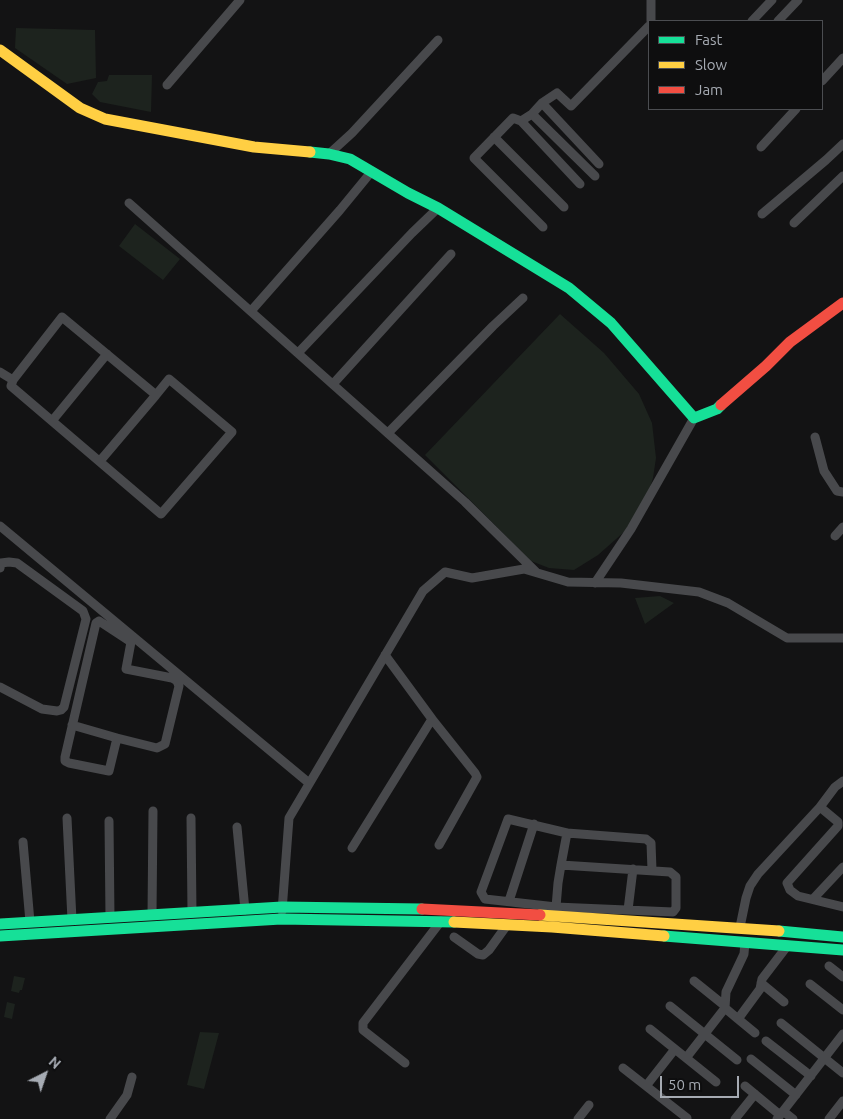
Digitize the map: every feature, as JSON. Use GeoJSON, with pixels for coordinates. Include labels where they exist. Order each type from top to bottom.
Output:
{"type":"FeatureCollection","features":[{"type":"Feature","properties":{"kind":"street"},"geometry":{"type":"LineString","coordinates":[[167,85],[240,0]]}},
{"type":"Feature","properties":{"kind":"street"},"geometry":{"type":"LineString","coordinates":[[651,0],[651,20]]}},
{"type":"Feature","properties":{"kind":"street"},"geometry":{"type":"LineString","coordinates":[[753,20],[772,0]]}},
{"type":"Feature","properties":{"kind":"street"},"geometry":{"type":"LineString","coordinates":[[779,20],[798,0]]}},
{"type":"Feature","properties":{"kind":"street"},"geometry":{"type":"LineString","coordinates":[[521,121],[557,93],[571,106],[648,27]]}},
{"type":"Feature","properties":{"kind":"street"},"geometry":{"type":"LineString","coordinates":[[329,154],[352,133],[438,40]]}},
{"type":"Feature","properties":{"kind":"street"},"geometry":{"type":"LineString","coordinates":[[0,50],[57,92],[93,115],[105,119],[254,147],[329,154],[350,159],[438,208],[569,288],[611,323],[694,418]]}},
{"type":"Feature","properties":{"kind":"street"},"geometry":{"type":"LineString","coordinates":[[823,80],[843,58]]}},
{"type":"Feature","properties":{"kind":"street"},"geometry":{"type":"LineString","coordinates":[[542,103],[600,164]]}},
{"type":"Feature","properties":{"kind":"street"},"geometry":{"type":"LineString","coordinates":[[761,147],[795,110]]}},
{"type":"Feature","properties":{"kind":"street"},"geometry":{"type":"LineString","coordinates":[[532,114],[595,176]]}},
{"type":"Feature","properties":{"kind":"street"},"geometry":{"type":"LineString","coordinates":[[543,227],[474,158],[513,118],[521,121],[580,184]]}},
{"type":"Feature","properties":{"kind":"street"},"geometry":{"type":"LineString","coordinates":[[494,137],[564,207]]}},
{"type":"Feature","properties":{"kind":"street"},"geometry":{"type":"LineString","coordinates":[[762,214],[820,166],[843,144]]}},
{"type":"Feature","properties":{"kind":"street"},"geometry":{"type":"LineString","coordinates":[[252,312],[372,171]]}},
{"type":"Feature","properties":{"kind":"street"},"geometry":{"type":"LineString","coordinates":[[794,223],[843,176]]}},
{"type":"Feature","properties":{"kind":"street"},"geometry":{"type":"LineString","coordinates":[[129,203],[478,514],[537,573]]}},
{"type":"Feature","properties":{"kind":"street"},"geometry":{"type":"LineString","coordinates":[[298,353],[438,208]]}},
{"type":"Feature","properties":{"kind":"street"},"geometry":{"type":"LineString","coordinates":[[332,384],[451,254]]}},
{"type":"Feature","properties":{"kind":"street"},"geometry":{"type":"LineString","coordinates":[[388,433],[523,298]]}},
{"type":"Feature","properties":{"kind":"street"},"geometry":{"type":"LineString","coordinates":[[595,582],[631,529],[694,418],[717,410],[790,342],[843,304]]}},
{"type":"Feature","properties":{"kind":"street"},"geometry":{"type":"LineString","coordinates":[[100,462],[170,379],[232,432],[161,514],[100,462],[11,386],[13,380],[62,317],[156,395]]}},
{"type":"Feature","properties":{"kind":"street"},"geometry":{"type":"LineString","coordinates":[[52,421],[107,354]]}},
{"type":"Feature","properties":{"kind":"street"},"geometry":{"type":"LineString","coordinates":[[0,372],[13,380]]}},
{"type":"Feature","properties":{"kind":"street"},"geometry":{"type":"LineString","coordinates":[[815,437],[824,471],[837,491],[843,492]]}},
{"type":"Feature","properties":{"kind":"street"},"geometry":{"type":"LineString","coordinates":[[0,526],[56,571],[132,639]]}},
{"type":"Feature","properties":{"kind":"street"},"geometry":{"type":"LineString","coordinates":[[835,536],[843,527]]}},
{"type":"Feature","properties":{"kind":"street"},"geometry":{"type":"LineString","coordinates":[[0,568],[1,563],[17,563],[83,611],[86,619],[64,707],[57,711],[42,709],[0,686]]}},
{"type":"Feature","properties":{"kind":"street"},"geometry":{"type":"LineString","coordinates":[[282,913],[289,818],[308,782],[423,591],[445,572],[472,578],[524,569],[568,582],[621,583],[699,592],[728,603],[786,638],[843,638]]}},
{"type":"Feature","properties":{"kind":"street"},"geometry":{"type":"LineString","coordinates":[[48,586],[56,571]]}},
{"type":"Feature","properties":{"kind":"street"},"geometry":{"type":"LineString","coordinates":[[117,738],[109,771],[65,761],[96,623],[99,621],[132,639],[159,657],[308,782]]}},
{"type":"Feature","properties":{"kind":"street"},"geometry":{"type":"LineString","coordinates":[[72,725],[158,748],[165,744],[179,686],[177,681],[172,678],[126,669],[132,639]]}},
{"type":"Feature","properties":{"kind":"street"},"geometry":{"type":"LineString","coordinates":[[385,655],[432,719],[476,773],[477,777],[440,845]]}},
{"type":"Feature","properties":{"kind":"street"},"geometry":{"type":"LineString","coordinates":[[155,675],[159,657]]}},
{"type":"Feature","properties":{"kind":"street"},"geometry":{"type":"LineString","coordinates":[[352,848],[432,719]]}},
{"type":"Feature","properties":{"kind":"street"},"geometry":{"type":"LineString","coordinates":[[686,1058],[725,1007],[726,992],[744,954],[743,927],[746,898],[750,886],[758,874],[820,808],[835,787],[843,781]]}},
{"type":"Feature","properties":{"kind":"street"},"geometry":{"type":"LineString","coordinates":[[820,808],[838,822],[838,826],[787,882],[793,893],[843,907]]}},
{"type":"Feature","properties":{"kind":"street"},"geometry":{"type":"LineString","coordinates":[[152,915],[153,811]]}},
{"type":"Feature","properties":{"kind":"street"},"geometry":{"type":"LineString","coordinates":[[67,818],[72,920]]}},
{"type":"Feature","properties":{"kind":"street"},"geometry":{"type":"LineString","coordinates":[[191,818],[192,913]]}},
{"type":"Feature","properties":{"kind":"street"},"geometry":{"type":"LineString","coordinates":[[652,870],[651,843],[646,838],[568,833],[510,818],[506,820],[481,892],[485,899],[509,901],[556,911],[843,937]]}},
{"type":"Feature","properties":{"kind":"street"},"geometry":{"type":"LineString","coordinates":[[109,821],[110,918]]}},
{"type":"Feature","properties":{"kind":"street"},"geometry":{"type":"LineString","coordinates":[[509,901],[534,824]]}},
{"type":"Feature","properties":{"kind":"street"},"geometry":{"type":"LineString","coordinates":[[237,827],[245,910]]}},
{"type":"Feature","properties":{"kind":"street"},"geometry":{"type":"LineString","coordinates":[[556,911],[561,865],[568,833]]}},
{"type":"Feature","properties":{"kind":"street"},"geometry":{"type":"LineString","coordinates":[[23,842],[30,922]]}},
{"type":"Feature","properties":{"kind":"street"},"geometry":{"type":"LineString","coordinates":[[0,936],[282,913],[444,909],[673,912],[676,908],[676,878],[673,873],[561,865]]}},
{"type":"Feature","properties":{"kind":"street"},"geometry":{"type":"LineString","coordinates":[[813,899],[843,867]]}},
{"type":"Feature","properties":{"kind":"street"},"geometry":{"type":"LineString","coordinates":[[628,910],[633,869]]}},
{"type":"Feature","properties":{"kind":"street"},"geometry":{"type":"LineString","coordinates":[[0,924],[245,910],[507,925],[843,950]]}},
{"type":"Feature","properties":{"kind":"street"},"geometry":{"type":"LineString","coordinates":[[405,1063],[364,1030],[363,1023],[441,922]]}},
{"type":"Feature","properties":{"kind":"street"},"geometry":{"type":"LineString","coordinates":[[454,937],[478,954],[483,955],[489,950],[507,925]]}},
{"type":"Feature","properties":{"kind":"street"},"geometry":{"type":"LineString","coordinates":[[738,1019],[760,989],[762,978],[788,945]]}},
{"type":"Feature","properties":{"kind":"street"},"geometry":{"type":"LineString","coordinates":[[829,966],[843,977]]}},
{"type":"Feature","properties":{"kind":"street"},"geometry":{"type":"LineString","coordinates":[[694,981],[755,1033]]}},
{"type":"Feature","properties":{"kind":"street"},"geometry":{"type":"LineString","coordinates":[[761,983],[784,1002]]}},
{"type":"Feature","properties":{"kind":"street"},"geometry":{"type":"LineString","coordinates":[[810,984],[843,1010]]}},
{"type":"Feature","properties":{"kind":"street"},"geometry":{"type":"LineString","coordinates":[[670,1006],[737,1060]]}},
{"type":"Feature","properties":{"kind":"street"},"geometry":{"type":"LineString","coordinates":[[781,1023],[843,1073]]}},
{"type":"Feature","properties":{"kind":"street"},"geometry":{"type":"LineString","coordinates":[[650,1029],[716,1082]]}},
{"type":"Feature","properties":{"kind":"street"},"geometry":{"type":"LineString","coordinates":[[780,1115],[842,1038]]}},
{"type":"Feature","properties":{"kind":"street"},"geometry":{"type":"LineString","coordinates":[[766,1041],[811,1076]]}},
{"type":"Feature","properties":{"kind":"street"},"geometry":{"type":"LineString","coordinates":[[646,1086],[675,1049]]}},
{"type":"Feature","properties":{"kind":"street"},"geometry":{"type":"LineString","coordinates":[[751,1059],[796,1095]]}},
{"type":"Feature","properties":{"kind":"street"},"geometry":{"type":"LineString","coordinates":[[623,1068],[686,1118]]}},
{"type":"Feature","properties":{"kind":"street"},"geometry":{"type":"LineString","coordinates":[[110,1119],[127,1095],[132,1077]]}},
{"type":"Feature","properties":{"kind":"street"},"geometry":{"type":"LineString","coordinates":[[745,1086],[780,1115],[794,1119]]}},
{"type":"Feature","properties":{"kind":"street"},"geometry":{"type":"LineString","coordinates":[[735,1119],[755,1094]]}},
{"type":"Feature","properties":{"kind":"street"},"geometry":{"type":"LineString","coordinates":[[829,1119],[843,1101]]}},
{"type":"Feature","properties":{"kind":"street"},"geometry":{"type":"LineString","coordinates":[[578,1119],[589,1105]]}},
{"type":"Feature","properties":{"kind":"shaded area"},"geometry":{"type":"Polygon","coordinates":[[[16,28],[95,30],[96,78],[67,84],[15,48],[16,28]]]}},
{"type":"Feature","properties":{"kind":"shaded area"},"geometry":{"type":"Polygon","coordinates":[[[109,75],[152,75],[151,112],[100,102],[92,94],[98,82],[107,81],[109,75]]]}},
{"type":"Feature","properties":{"kind":"shaded area"},"geometry":{"type":"Polygon","coordinates":[[[135,224],[180,259],[163,280],[119,246],[135,224]]]}},
{"type":"Feature","properties":{"kind":"shaded area"},"geometry":{"type":"Polygon","coordinates":[[[560,314],[604,353],[639,394],[652,423],[656,458],[653,478],[641,517],[598,555],[574,570],[549,568],[531,561],[425,455],[560,314]]]}},
{"type":"Feature","properties":{"kind":"shaded area"},"geometry":{"type":"Polygon","coordinates":[[[660,596],[674,603],[645,624],[635,598],[660,596]]]}},
{"type":"Feature","properties":{"kind":"shaded area"},"geometry":{"type":"Polygon","coordinates":[[[14,976],[25,978],[22,990],[19,993],[11,991],[14,976]]]}},
{"type":"Feature","properties":{"kind":"shaded area"},"geometry":{"type":"Polygon","coordinates":[[[7,1002],[15,1004],[12,1019],[4,1017],[7,1002]]]}},
{"type":"Feature","properties":{"kind":"shaded area"},"geometry":{"type":"Polygon","coordinates":[[[200,1032],[219,1033],[204,1089],[187,1085],[200,1032]]]}},
{"type":"Feature","properties":{"kind":"traffic: fast"},"geometry":{"type":"LineString","coordinates":[[310,152],[350,159],[438,208],[569,288],[611,323],[694,418],[717,409],[721,405]]}},
{"type":"Feature","properties":{"kind":"traffic: fast"},"geometry":{"type":"LineString","coordinates":[[0,924],[282,907],[422,909]]}},
{"type":"Feature","properties":{"kind":"traffic: fast"},"geometry":{"type":"LineString","coordinates":[[0,936],[281,919],[454,922]]}},
{"type":"Feature","properties":{"kind":"traffic: fast"},"geometry":{"type":"LineString","coordinates":[[779,931],[843,937]]}},
{"type":"Feature","properties":{"kind":"traffic: fast"},"geometry":{"type":"LineString","coordinates":[[664,936],[843,950]]}},
{"type":"Feature","properties":{"kind":"traffic: slow"},"geometry":{"type":"LineString","coordinates":[[0,50],[80,108],[105,119],[254,147],[310,152]]}},
{"type":"Feature","properties":{"kind":"traffic: slow"},"geometry":{"type":"LineString","coordinates":[[540,915],[779,931]]}},
{"type":"Feature","properties":{"kind":"traffic: slow"},"geometry":{"type":"LineString","coordinates":[[454,922],[552,927],[664,936]]}},
{"type":"Feature","properties":{"kind":"traffic: jam"},"geometry":{"type":"LineString","coordinates":[[721,405],[766,366],[790,342],[843,303]]}},
{"type":"Feature","properties":{"kind":"traffic: jam"},"geometry":{"type":"LineString","coordinates":[[422,909],[540,915]]}}]}
